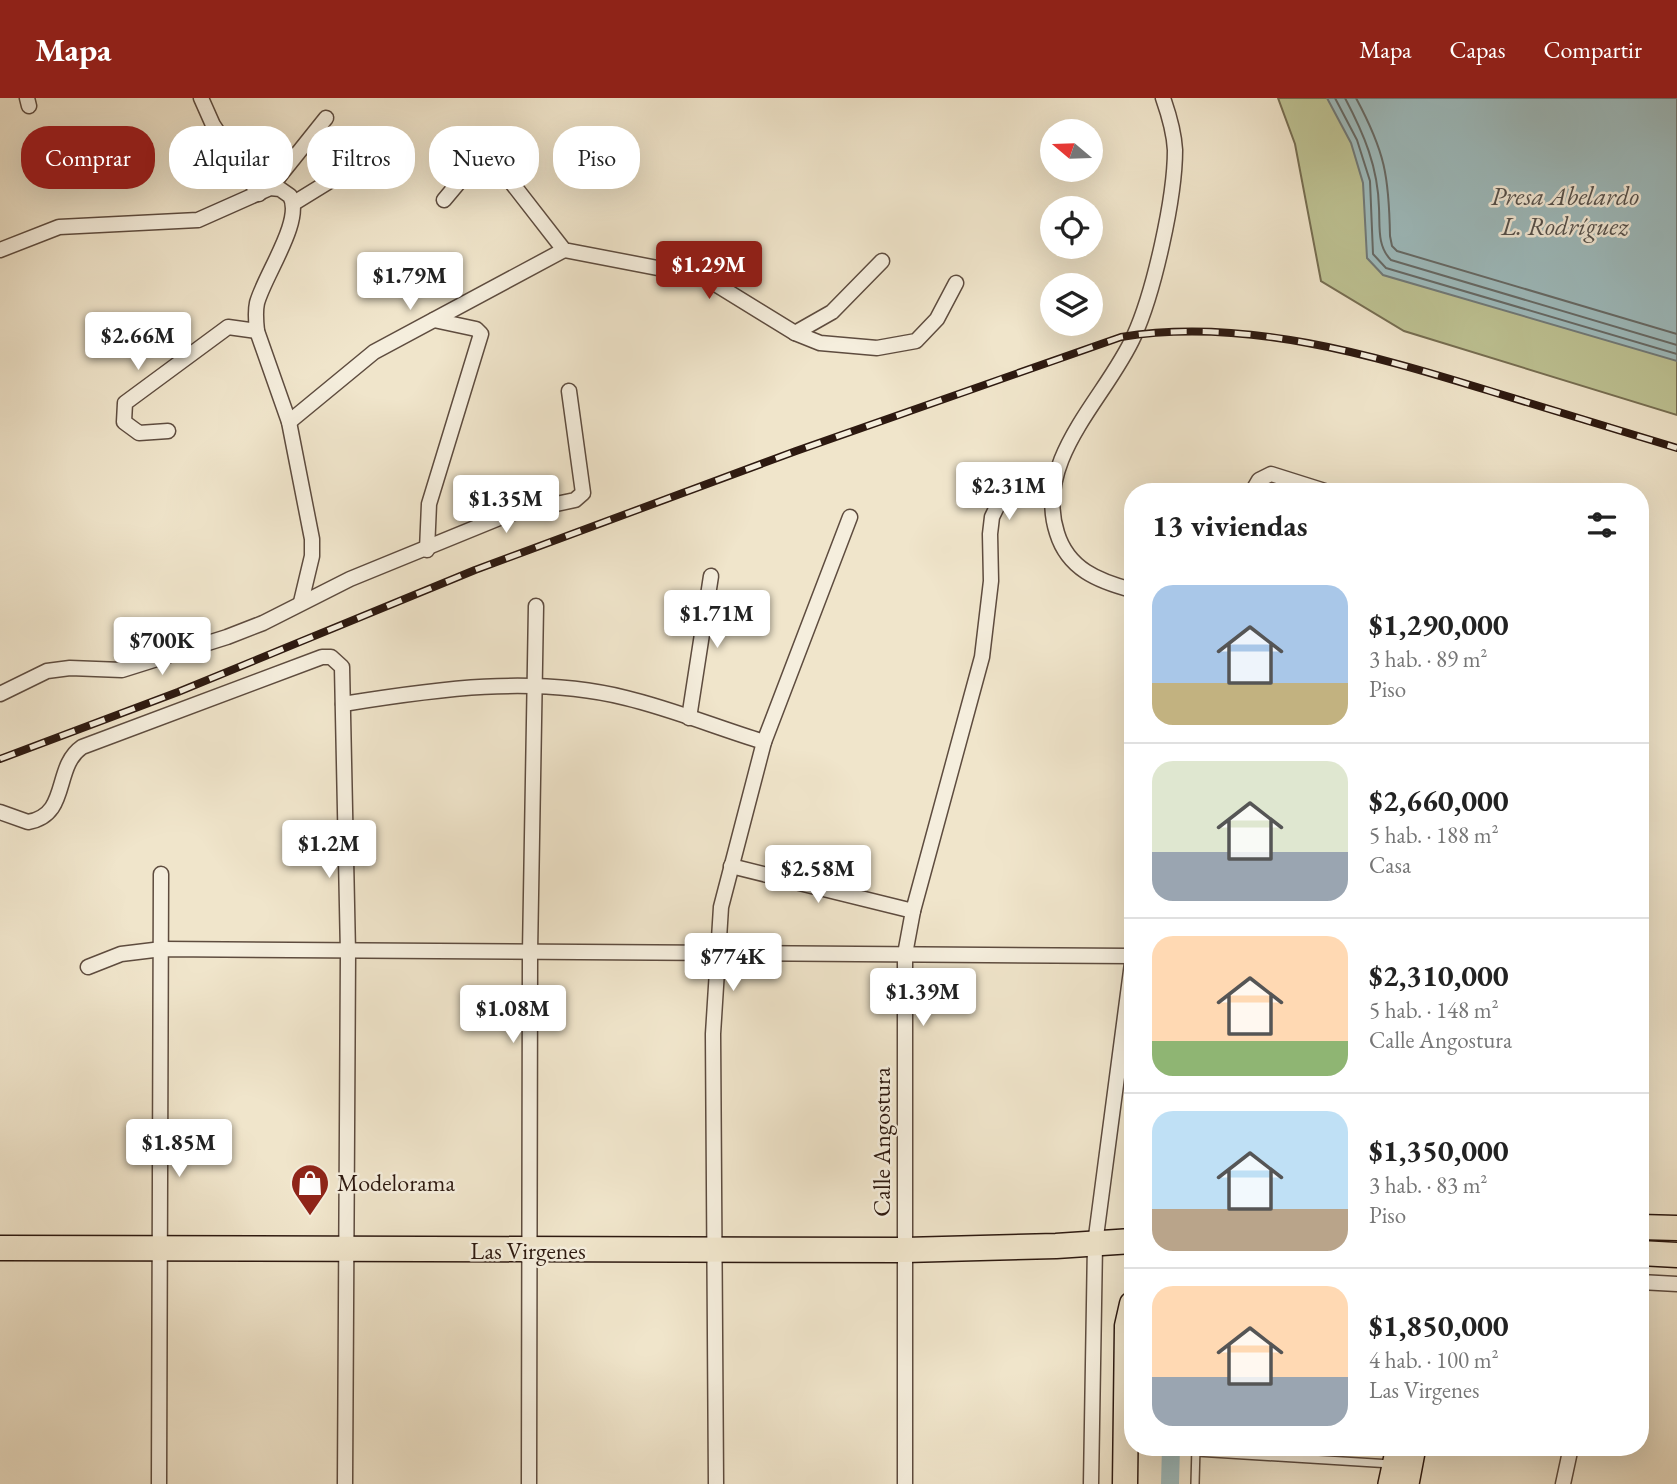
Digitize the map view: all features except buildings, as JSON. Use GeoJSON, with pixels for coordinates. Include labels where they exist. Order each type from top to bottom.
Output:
{"type":"FeatureCollection","features":[{"type":"Feature","properties":{"kind":"highway"},"geometry":{"type":"LineString","coordinates":[[1649,1227],[1677,1228]]}},
{"type":"Feature","properties":{"kind":"highway","name":"Las Virgenes"},"geometry":{"type":"LineString","coordinates":[[0,1248],[531,1252],[905,1250],[1124,1242]]}},
{"type":"Feature","properties":{"kind":"highway"},"geometry":{"type":"LineString","coordinates":[[1649,1253],[1677,1255]]}},
{"type":"Feature","properties":{"kind":"highway"},"geometry":{"type":"LineString","coordinates":[[1125,1484],[1126,1456]]}},
{"type":"Feature","properties":{"kind":"main road"},"geometry":{"type":"LineString","coordinates":[[1408,1484],[1413,1456]]}},
{"type":"Feature","properties":{"kind":"street"},"geometry":{"type":"LineString","coordinates":[[201,98],[213,125],[264,191]]}},
{"type":"Feature","properties":{"kind":"street"},"geometry":{"type":"LineString","coordinates":[[1124,587],[1094,578],[1071,561],[1061,545],[1055,527],[1055,483],[1076,433],[1125,355],[1142,316],[1164,231],[1175,149],[1171,121],[1163,98]]}},
{"type":"Feature","properties":{"kind":"street"},"geometry":{"type":"LineString","coordinates":[[264,191],[326,118]]}},
{"type":"Feature","properties":{"kind":"street"},"geometry":{"type":"LineString","coordinates":[[444,200],[481,157],[494,160],[564,250]]}},
{"type":"Feature","properties":{"kind":"street"},"geometry":{"type":"LineString","coordinates":[[0,250],[59,227],[198,220],[264,191],[280,189],[294,203]]}},
{"type":"Feature","properties":{"kind":"street"},"geometry":{"type":"LineString","coordinates":[[301,602],[312,556],[312,538],[289,422],[257,331],[257,305],[290,223],[294,203],[317,189]]}},
{"type":"Feature","properties":{"kind":"street"},"geometry":{"type":"LineString","coordinates":[[289,422],[356,364],[564,250],[704,277],[794,333],[820,343],[877,348],[916,341],[937,319],[956,283]]}},
{"type":"Feature","properties":{"kind":"street"},"geometry":{"type":"LineString","coordinates":[[794,333],[832,312],[882,261]]}},
{"type":"Feature","properties":{"kind":"street"},"geometry":{"type":"LineString","coordinates":[[427,550],[429,505],[481,334],[476,329],[434,320]]}},
{"type":"Feature","properties":{"kind":"street"},"geometry":{"type":"LineString","coordinates":[[168,431],[139,433],[124,422],[125,402],[228,327],[257,331]]}},
{"type":"Feature","properties":{"kind":"street"},"geometry":{"type":"LineString","coordinates":[[0,694],[47,671],[70,668],[107,671],[149,663],[227,637],[350,579],[427,550],[509,514],[575,500],[583,493],[569,391]]}},
{"type":"Feature","properties":{"kind":"street"},"geometry":{"type":"LineString","coordinates":[[1257,483],[1271,474],[1300,483]]}},
{"type":"Feature","properties":{"kind":"street","name":"Calle Angostura"},"geometry":{"type":"LineString","coordinates":[[905,1484],[905,954],[913,911],[982,657],[989,607],[992,517],[1008,484],[1022,478],[1055,483]]}},
{"type":"Feature","properties":{"kind":"street"},"geometry":{"type":"LineString","coordinates":[[716,1484],[713,1034],[721,907],[764,742],[850,517]]}},
{"type":"Feature","properties":{"kind":"street"},"geometry":{"type":"LineString","coordinates":[[689,718],[711,576]]}},
{"type":"Feature","properties":{"kind":"street"},"geometry":{"type":"LineString","coordinates":[[529,1484],[530,953],[536,606]]}},
{"type":"Feature","properties":{"kind":"street"},"geometry":{"type":"LineString","coordinates":[[0,812],[19,821],[37,821],[53,809],[71,758],[82,747],[322,657],[331,657],[342,667],[348,953],[345,1484]]}},
{"type":"Feature","properties":{"kind":"street"},"geometry":{"type":"LineString","coordinates":[[344,704],[458,687],[534,687],[616,696],[764,742]]}},
{"type":"Feature","properties":{"kind":"street"},"geometry":{"type":"LineString","coordinates":[[731,866],[913,911]]}},
{"type":"Feature","properties":{"kind":"street"},"geometry":{"type":"LineString","coordinates":[[159,1484],[161,874]]}},
{"type":"Feature","properties":{"kind":"street"},"geometry":{"type":"LineString","coordinates":[[88,967],[129,952],[162,949],[348,953],[1124,956]]}},
{"type":"Feature","properties":{"kind":"street"},"geometry":{"type":"LineString","coordinates":[[1091,1484],[1095,1244],[1124,1024]]}},
{"type":"Feature","properties":{"kind":"street"},"geometry":{"type":"LineString","coordinates":[[1649,1282],[1677,1284]]}},
{"type":"Feature","properties":{"kind":"street"},"geometry":{"type":"LineString","coordinates":[[1563,1484],[1570,1456]]}},
{"type":"Feature","properties":{"kind":"lane"},"geometry":{"type":"LineString","coordinates":[[1195,1484],[1196,1456]]}},
{"type":"Feature","properties":{"kind":"lane"},"geometry":{"type":"LineString","coordinates":[[1275,1456],[1393,1465]]}},
{"type":"Feature","properties":{"kind":"green space","name":"Presa Abelardo L. Rodríguez"},"geometry":{"type":"Polygon","coordinates":[[[1278,98],[1677,98],[1677,415],[1404,331],[1321,281],[1295,144],[1278,98]]]}},
{"type":"Feature","properties":{"kind":"water","name":"Presa Abelardo L. Rodríguez"},"geometry":{"type":"Polygon","coordinates":[[[1327,98],[1677,98],[1677,361],[1383,275],[1367,258],[1363,183],[1351,143],[1327,98]]]}},
{"type":"Feature","properties":{"kind":"waterway"},"geometry":{"type":"LineString","coordinates":[[1170,1484],[1171,1456]]}},
{"type":"Feature","properties":{"kind":"railway"},"geometry":{"type":"LineString","coordinates":[[0,759],[178,692],[475,570],[796,451],[1121,337],[1168,332],[1214,332],[1308,343],[1400,365],[1677,448]]}},
{"type":"Feature","properties":{"kind":"place","name":"Modelorama"},"geometry":{"type":"Point","coordinates":[310,1217]}}]}
